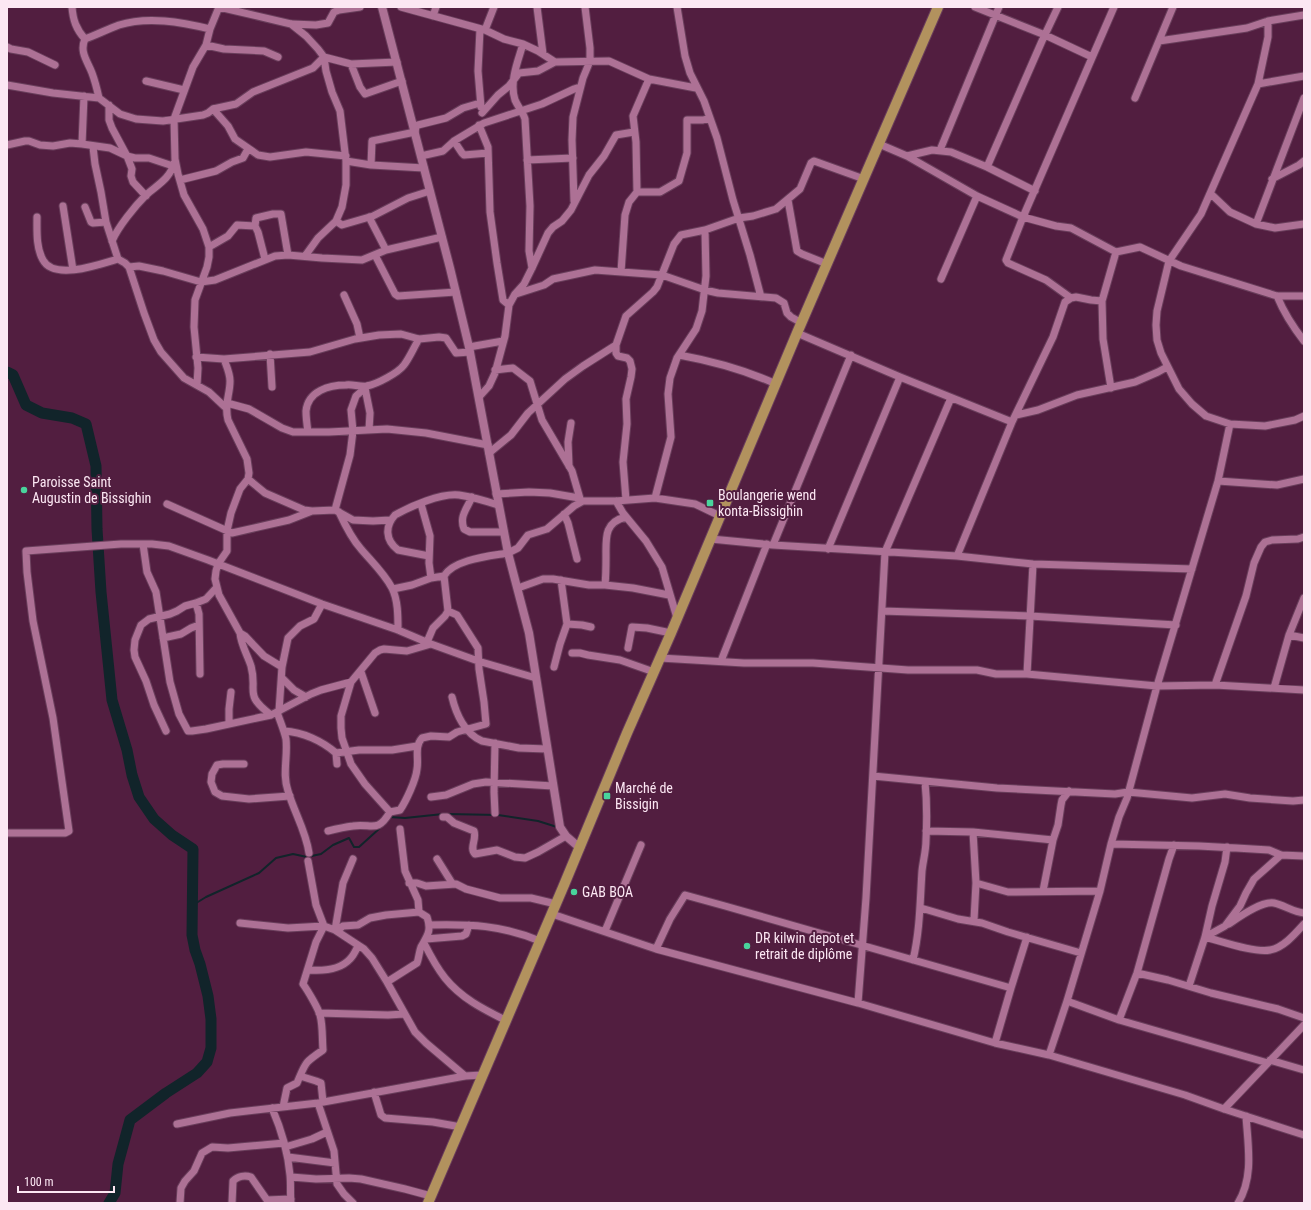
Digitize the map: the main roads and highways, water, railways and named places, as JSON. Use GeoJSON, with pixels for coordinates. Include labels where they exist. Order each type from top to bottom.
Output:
{"type":"FeatureCollection","features":[{"type":"Feature","properties":{"kind":"main road"},"geometry":{"type":"LineString","coordinates":[[429,1199],[602,798],[627,733],[711,539],[797,333],[938,7]]}},
{"type":"Feature","properties":{"kind":"waterway"},"geometry":{"type":"LineString","coordinates":[[7,372],[13,375],[26,405],[42,413],[72,418],[86,424],[96,466],[97,529],[101,592],[112,700],[139,797],[154,819],[172,835],[193,849],[192,935],[208,996],[211,1019],[211,1048],[207,1062],[197,1073],[166,1093],[130,1120],[118,1164],[115,1193],[109,1203]]}},
{"type":"Feature","properties":{"kind":"waterway"},"geometry":{"type":"LineString","coordinates":[[389,817],[405,818],[443,814]]}},
{"type":"Feature","properties":{"kind":"waterway"},"geometry":{"type":"LineString","coordinates":[[447,814],[498,815],[538,821],[557,827]]}},
{"type":"Feature","properties":{"kind":"waterway"},"geometry":{"type":"LineString","coordinates":[[193,905],[206,897],[259,873],[276,858],[293,854],[307,857],[321,854],[333,845],[349,838],[354,847],[359,847],[380,828]]}},
{"type":"Feature","properties":{"kind":"place","name":"Paroisse Saint Augustin de Bissighin"},"geometry":{"type":"Point","coordinates":[24,490]}},
{"type":"Feature","properties":{"kind":"place","name":"Boulangerie wend konta-Bissighin"},"geometry":{"type":"Point","coordinates":[710,503]}},
{"type":"Feature","properties":{"kind":"place","name":"Marché de Bissigin"},"geometry":{"type":"Point","coordinates":[607,796]}},
{"type":"Feature","properties":{"kind":"place","name":"GAB BOA"},"geometry":{"type":"Point","coordinates":[574,892]}},
{"type":"Feature","properties":{"kind":"place","name":"DR kilwin depot et retrait de diplôme"},"geometry":{"type":"Point","coordinates":[747,946]}}]}
